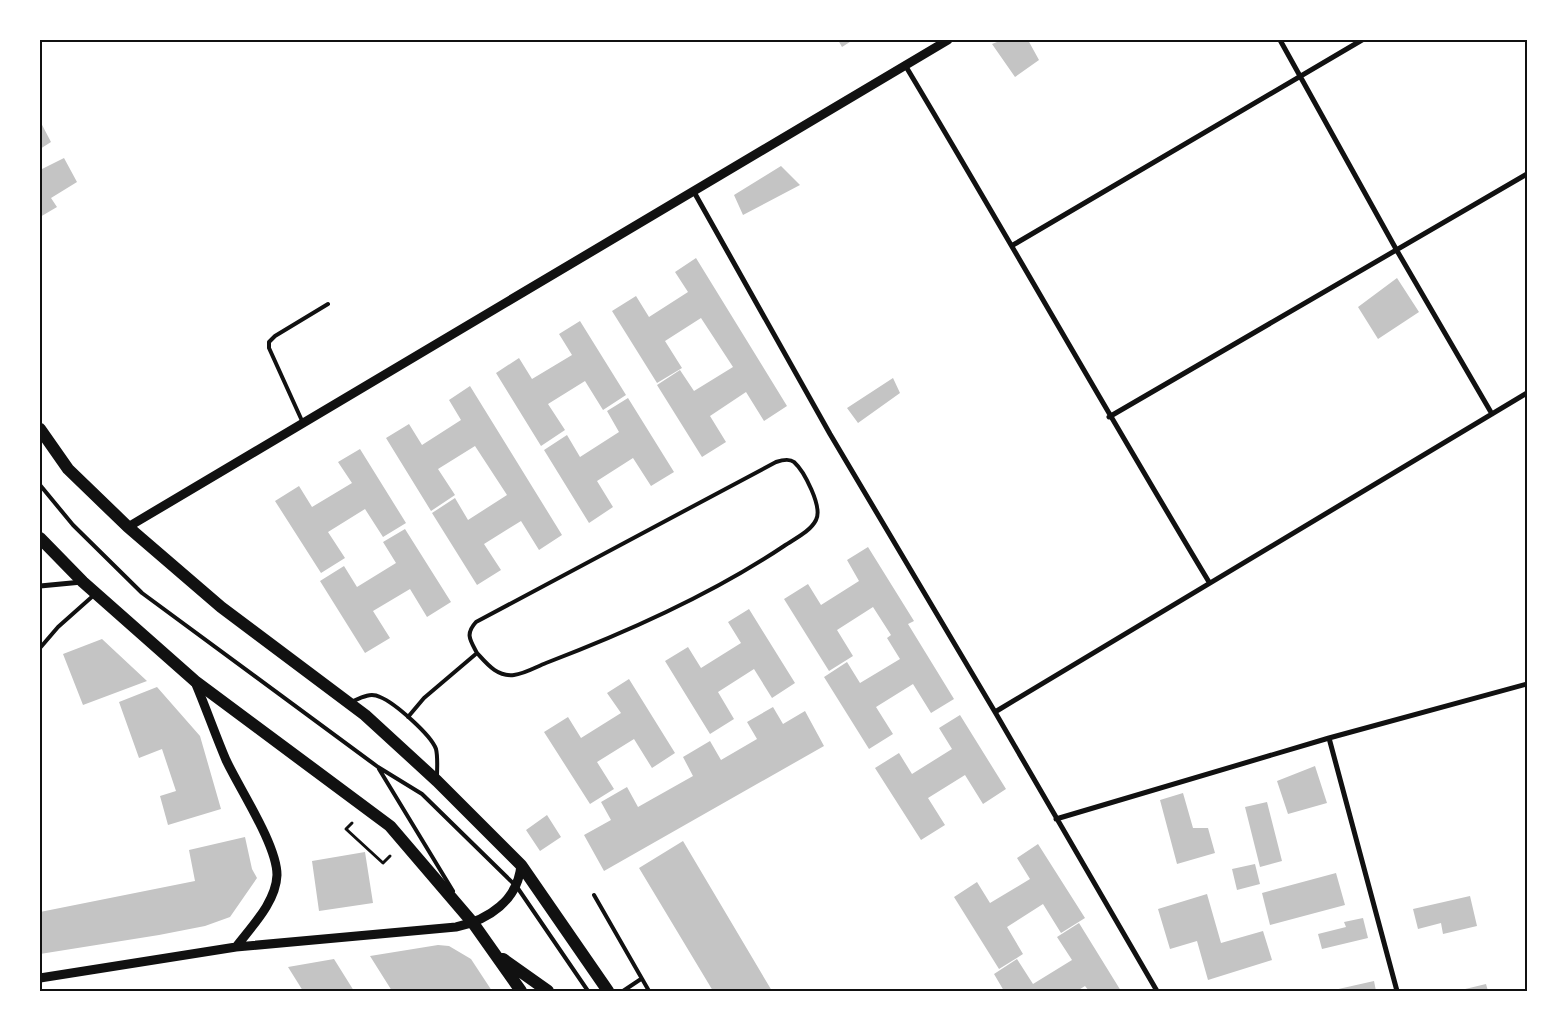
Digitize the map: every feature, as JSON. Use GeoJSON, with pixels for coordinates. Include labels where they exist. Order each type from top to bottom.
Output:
{"type":"FeatureCollection","features":[{"type":"Feature","properties":{"kind":"main road"},"geometry":{"type":"LineString","coordinates":[[40,429],[68,469],[128,527],[221,607],[349,703],[390,737],[437,781],[521,865],[608,991]]}},
{"type":"Feature","properties":{"kind":"main road"},"geometry":{"type":"LineString","coordinates":[[40,538],[83,582],[195,681],[390,826],[473,924],[521,991]]}},
{"type":"Feature","properties":{"kind":"main road"},"geometry":{"type":"LineString","coordinates":[[495,953],[548,991]]}},
{"type":"Feature","properties":{"kind":"street"},"geometry":{"type":"LineString","coordinates":[[128,527],[948,40]]}},
{"type":"Feature","properties":{"kind":"street"},"geometry":{"type":"LineString","coordinates":[[1280,40],[1396,249],[1492,414]]}},
{"type":"Feature","properties":{"kind":"street"},"geometry":{"type":"LineString","coordinates":[[1013,245],[1299,75],[1362,40]]}},
{"type":"Feature","properties":{"kind":"street"},"geometry":{"type":"LineString","coordinates":[[905,66],[1013,245],[1109,417],[1209,582]]}},
{"type":"Feature","properties":{"kind":"street"},"geometry":{"type":"LineString","coordinates":[[1109,417],[1527,174]]}},
{"type":"Feature","properties":{"kind":"street"},"geometry":{"type":"LineString","coordinates":[[694,192],[830,434],[995,712],[1157,991]]}},
{"type":"Feature","properties":{"kind":"street"},"geometry":{"type":"LineString","coordinates":[[995,712],[1527,393]]}},
{"type":"Feature","properties":{"kind":"street"},"geometry":{"type":"LineString","coordinates":[[40,586],[83,582]]}},
{"type":"Feature","properties":{"kind":"street"},"geometry":{"type":"LineString","coordinates":[[195,681],[226,760],[268,844],[277,874],[272,895],[236,946]]}},
{"type":"Feature","properties":{"kind":"street"},"geometry":{"type":"LineString","coordinates":[[1056,819],[1329,738],[1527,684]]}},
{"type":"Feature","properties":{"kind":"street"},"geometry":{"type":"LineString","coordinates":[[1329,738],[1397,991]]}},
{"type":"Feature","properties":{"kind":"street"},"geometry":{"type":"LineString","coordinates":[[40,978],[236,946],[473,924],[508,900],[516,887],[521,865]]}},
{"type":"Feature","properties":{"kind":"lane"},"geometry":{"type":"LineString","coordinates":[[303,423],[269,348],[269,342],[275,336],[328,304]]}},
{"type":"Feature","properties":{"kind":"lane"},"geometry":{"type":"LineString","coordinates":[[785,459],[794,462],[806,480],[818,506],[817,519],[808,530],[767,557],[666,611],[593,645],[514,675],[498,673],[477,653],[468,638],[469,630],[476,622],[776,462],[785,459]]}},
{"type":"Feature","properties":{"kind":"lane"},"geometry":{"type":"LineString","coordinates":[[40,485],[74,525],[142,593],[378,767],[422,794],[516,887],[588,991]]}},
{"type":"Feature","properties":{"kind":"lane"},"geometry":{"type":"LineString","coordinates":[[40,648],[58,627],[96,593]]}},
{"type":"Feature","properties":{"kind":"lane"},"geometry":{"type":"LineString","coordinates":[[408,717],[424,698],[477,653]]}},
{"type":"Feature","properties":{"kind":"lane"},"geometry":{"type":"LineString","coordinates":[[349,703],[364,695],[380,696],[408,717],[427,735],[436,750],[437,781]]}},
{"type":"Feature","properties":{"kind":"lane"},"geometry":{"type":"LineString","coordinates":[[378,767],[473,924]]}},
{"type":"Feature","properties":{"kind":"lane"},"geometry":{"type":"LineString","coordinates":[[594,895],[648,991]]}},
{"type":"Feature","properties":{"kind":"lane"},"geometry":{"type":"LineString","coordinates":[[623,991],[641,979]]}},
{"type":"Feature","properties":{"kind":"path"},"geometry":{"type":"LineString","coordinates":[[353,821],[346,829],[383,863]]}},
{"type":"Feature","properties":{"kind":"building"},"geometry":{"type":"Polygon","coordinates":[[[838,40],[853,40],[842,47],[838,40]]]}},
{"type":"Feature","properties":{"kind":"building"},"geometry":{"type":"Polygon","coordinates":[[[1002,40],[1028,40],[1039,60],[1015,77],[992,44],[1002,40]]]}},
{"type":"Feature","properties":{"kind":"building"},"geometry":{"type":"Polygon","coordinates":[[[40,121],[51,142],[40,149],[40,121]]]}},
{"type":"Feature","properties":{"kind":"building"},"geometry":{"type":"Polygon","coordinates":[[[64,158],[77,182],[51,198],[57,207],[40,217],[40,170],[64,158]]]}},
{"type":"Feature","properties":{"kind":"building"},"geometry":{"type":"Polygon","coordinates":[[[781,166],[800,185],[743,215],[734,195],[781,166]]]}},
{"type":"Feature","properties":{"kind":"building"},"geometry":{"type":"Polygon","coordinates":[[[696,258],[787,406],[764,421],[746,392],[710,416],[726,442],[702,457],[657,385],[680,370],[694,391],[733,367],[701,318],[665,341],[682,368],[657,383],[612,311],[636,296],[649,317],[688,292],[675,272],[696,258]]]}},
{"type":"Feature","properties":{"kind":"building"},"geometry":{"type":"Polygon","coordinates":[[[1397,278],[1419,312],[1378,339],[1358,307],[1397,278]]]}},
{"type":"Feature","properties":{"kind":"building"},"geometry":{"type":"Polygon","coordinates":[[[580,321],[626,395],[603,410],[585,381],[548,404],[565,430],[541,446],[496,373],[519,358],[532,379],[572,355],[559,334],[580,321]]]}},
{"type":"Feature","properties":{"kind":"building"},"geometry":{"type":"Polygon","coordinates":[[[893,378],[900,393],[858,423],[847,408],[893,378]]]}},
{"type":"Feature","properties":{"kind":"building"},"geometry":{"type":"Polygon","coordinates":[[[470,386],[562,535],[539,550],[521,521],[484,544],[501,570],[477,585],[432,513],[455,498],[468,520],[507,495],[475,446],[438,469],[455,495],[431,511],[386,438],[409,424],[422,445],[461,420],[449,400],[470,386]]]}},
{"type":"Feature","properties":{"kind":"building"},"geometry":{"type":"Polygon","coordinates":[[[628,398],[674,472],[651,486],[633,458],[597,481],[613,507],[589,523],[544,450],[567,435],[580,457],[619,432],[607,411],[628,398]]]}},
{"type":"Feature","properties":{"kind":"building"},"geometry":{"type":"Polygon","coordinates":[[[360,449],[406,523],[383,537],[365,509],[328,532],[345,558],[321,573],[275,501],[299,486],[312,507],[352,483],[338,462],[360,449]]]}},
{"type":"Feature","properties":{"kind":"building"},"geometry":{"type":"Polygon","coordinates":[[[405,529],[451,602],[427,617],[410,589],[373,611],[390,638],[365,653],[320,581],[344,566],[357,587],[396,563],[383,542],[405,529]]]}},
{"type":"Feature","properties":{"kind":"building"},"geometry":{"type":"Polygon","coordinates":[[[868,547],[914,621],[908,624],[954,699],[931,713],[913,684],[876,707],[893,734],[869,749],[824,677],[847,662],[860,683],[900,659],[887,638],[891,635],[873,607],[837,630],[853,656],[829,671],[784,599],[808,584],[821,605],[859,581],[847,560],[868,547]]]}},
{"type":"Feature","properties":{"kind":"building"},"geometry":{"type":"Polygon","coordinates":[[[749,609],[795,683],[772,698],[754,669],[718,692],[734,719],[710,734],[665,661],[688,647],[701,668],[741,643],[728,622],[749,609]]]}},
{"type":"Feature","properties":{"kind":"building"},"geometry":{"type":"Polygon","coordinates":[[[102,639],[147,681],[83,705],[63,654],[102,639]]]}},
{"type":"Feature","properties":{"kind":"building"},"geometry":{"type":"Polygon","coordinates":[[[629,679],[675,753],[652,768],[634,739],[597,762],[614,789],[590,804],[544,732],[568,717],[581,738],[621,713],[607,693],[629,679]]]}},
{"type":"Feature","properties":{"kind":"building"},"geometry":{"type":"Polygon","coordinates":[[[157,687],[200,736],[221,809],[168,825],[160,796],[176,791],[162,749],[139,758],[119,702],[157,687]]]}},
{"type":"Feature","properties":{"kind":"building"},"geometry":{"type":"Polygon","coordinates":[[[773,707],[783,724],[805,711],[824,746],[604,871],[584,835],[611,820],[601,802],[627,787],[638,807],[693,776],[683,757],[710,741],[721,760],[757,739],[747,722],[773,707]]]}},
{"type":"Feature","properties":{"kind":"building"},"geometry":{"type":"Polygon","coordinates":[[[960,715],[1006,789],[983,804],[965,775],[928,798],[945,825],[921,840],[875,768],[899,753],[912,774],[952,749],[939,728],[960,715]]]}},
{"type":"Feature","properties":{"kind":"building"},"geometry":{"type":"Polygon","coordinates":[[[1315,766],[1327,803],[1288,814],[1277,781],[1315,766]]]}},
{"type":"Feature","properties":{"kind":"building"},"geometry":{"type":"Polygon","coordinates":[[[1183,793],[1193,828],[1208,828],[1215,853],[1177,864],[1160,800],[1183,793]]]}},
{"type":"Feature","properties":{"kind":"building"},"geometry":{"type":"Polygon","coordinates":[[[1267,802],[1282,861],[1260,867],[1245,807],[1267,802]]]}},
{"type":"Feature","properties":{"kind":"building"},"geometry":{"type":"Polygon","coordinates":[[[547,815],[561,837],[540,851],[526,830],[547,815]]]}},
{"type":"Feature","properties":{"kind":"building"},"geometry":{"type":"Polygon","coordinates":[[[245,837],[252,869],[257,878],[230,917],[205,926],[159,935],[40,954],[40,912],[195,881],[189,850],[245,837]]]}},
{"type":"Feature","properties":{"kind":"building"},"geometry":{"type":"Polygon","coordinates":[[[683,841],[772,991],[713,991],[639,868],[683,841]]]}},
{"type":"Feature","properties":{"kind":"building"},"geometry":{"type":"Polygon","coordinates":[[[1038,844],[1085,918],[1061,933],[1043,904],[1007,927],[1023,954],[999,969],[954,897],[977,882],[990,903],[1030,879],[1017,858],[1038,844]]]}},
{"type":"Feature","properties":{"kind":"building"},"geometry":{"type":"Polygon","coordinates":[[[365,852],[373,903],[319,911],[312,861],[365,852]]]}},
{"type":"Feature","properties":{"kind":"building"},"geometry":{"type":"Polygon","coordinates":[[[1255,864],[1260,884],[1237,890],[1232,869],[1255,864]]]}},
{"type":"Feature","properties":{"kind":"building"},"geometry":{"type":"Polygon","coordinates":[[[1336,873],[1345,905],[1270,925],[1262,893],[1336,873]]]}},
{"type":"Feature","properties":{"kind":"building"},"geometry":{"type":"Polygon","coordinates":[[[1207,894],[1221,943],[1263,931],[1272,960],[1208,980],[1197,941],[1170,949],[1158,909],[1207,894]]]}},
{"type":"Feature","properties":{"kind":"building"},"geometry":{"type":"Polygon","coordinates":[[[1470,896],[1477,926],[1443,934],[1441,923],[1418,929],[1413,909],[1470,896]]]}},
{"type":"Feature","properties":{"kind":"building"},"geometry":{"type":"Polygon","coordinates":[[[1363,918],[1368,938],[1322,949],[1318,934],[1346,927],[1344,922],[1363,918]]]}},
{"type":"Feature","properties":{"kind":"building"},"geometry":{"type":"Polygon","coordinates":[[[1079,923],[1121,991],[1089,991],[1085,986],[1077,991],[1004,991],[994,974],[1017,959],[1033,984],[1072,960],[1057,937],[1079,923]]]}},
{"type":"Feature","properties":{"kind":"building"},"geometry":{"type":"Polygon","coordinates":[[[438,945],[449,946],[471,959],[492,991],[392,991],[370,956],[438,945]]]}},
{"type":"Feature","properties":{"kind":"building"},"geometry":{"type":"Polygon","coordinates":[[[334,959],[354,991],[303,991],[288,967],[334,959]]]}},
{"type":"Feature","properties":{"kind":"building"},"geometry":{"type":"Polygon","coordinates":[[[1374,981],[1376,991],[1334,990],[1374,981]]]}},
{"type":"Feature","properties":{"kind":"building"},"geometry":{"type":"Polygon","coordinates":[[[1486,984],[1488,991],[1461,991],[1461,990],[1486,984]]]}}]}
